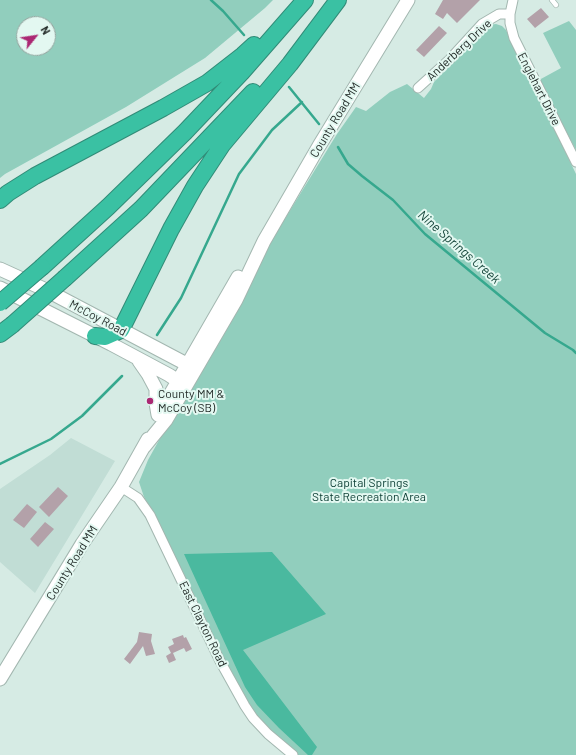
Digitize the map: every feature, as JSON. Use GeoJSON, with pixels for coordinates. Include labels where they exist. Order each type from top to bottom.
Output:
{"type":"FeatureCollection","features":[{"type":"Feature","properties":{"kind":"highway"},"geometry":{"type":"LineString","coordinates":[[0,200],[8,193],[35,176],[207,83],[243,55],[275,26],[299,0]]}},
{"type":"Feature","properties":{"kind":"highway"},"geometry":{"type":"LineString","coordinates":[[0,303],[108,207],[185,132],[242,72],[305,0]]}},
{"type":"Feature","properties":{"kind":"highway"},"geometry":{"type":"LineString","coordinates":[[6,330],[141,209],[250,96],[335,0]]}},
{"type":"Feature","properties":{"kind":"highway"},"geometry":{"type":"LineString","coordinates":[[95,336],[105,337],[121,330],[171,229],[195,186],[222,145],[290,64],[338,0]]}},
{"type":"Feature","properties":{"kind":"main road","name":"County Road MM"},"geometry":{"type":"LineString","coordinates":[[0,679],[82,544],[121,487],[144,447],[158,415],[182,383],[236,300],[264,241],[319,146],[408,0]]}},
{"type":"Feature","properties":{"kind":"main road","name":"McCoy Road"},"geometry":{"type":"LineString","coordinates":[[0,269],[46,290],[192,366]]}},
{"type":"Feature","properties":{"kind":"main road","name":"McCoy Road"},"geometry":{"type":"LineString","coordinates":[[0,288],[95,336],[182,383]]}},
{"type":"Feature","properties":{"kind":"main road"},"geometry":{"type":"LineString","coordinates":[[137,358],[156,389],[158,415]]}},
{"type":"Feature","properties":{"kind":"main road","name":"County Road MM"},"geometry":{"type":"LineString","coordinates":[[144,447],[166,420],[182,383]]}},
{"type":"Feature","properties":{"kind":"street"},"geometry":{"type":"LineString","coordinates":[[510,14],[514,0]]}},
{"type":"Feature","properties":{"kind":"street","name":"Anderberg Drive"},"geometry":{"type":"LineString","coordinates":[[418,88],[450,59],[482,24],[499,14],[510,14]]}},
{"type":"Feature","properties":{"kind":"street","name":"Englehart Drive"},"geometry":{"type":"LineString","coordinates":[[510,14],[510,23],[514,38],[576,162]]}},
{"type":"Feature","properties":{"kind":"street","name":"East Clayton Road"},"geometry":{"type":"LineString","coordinates":[[121,487],[138,498],[150,515],[220,661],[245,706],[253,718],[268,734],[293,755]]}},
{"type":"Feature","properties":{"kind":"lane"},"geometry":{"type":"LineString","coordinates":[[552,0],[556,5]]}},
{"type":"Feature","properties":{"kind":"shaded area"},"geometry":{"type":"Polygon","coordinates":[[[71,438],[115,461],[35,593],[0,562],[0,489],[50,455],[71,438]]]}},
{"type":"Feature","properties":{"kind":"green space"},"geometry":{"type":"Polygon","coordinates":[[[0,0],[273,0],[205,58],[126,107],[0,178],[0,0]]]}},
{"type":"Feature","properties":{"kind":"green space"},"geometry":{"type":"Polygon","coordinates":[[[569,21],[576,30],[576,150],[539,80],[561,68],[543,33],[569,21]]]}},
{"type":"Feature","properties":{"kind":"green space","name":"Capital Springs State Recreation Area"},"geometry":{"type":"Polygon","coordinates":[[[496,24],[502,26],[506,30],[576,174],[576,755],[295,755],[268,731],[241,697],[144,497],[139,482],[148,460],[254,269],[337,134],[356,107],[366,111],[390,92],[407,84],[424,98],[434,82],[484,30],[489,25],[496,24]]]}},
{"type":"Feature","properties":{"kind":"green space"},"geometry":{"type":"Polygon","coordinates":[[[272,552],[326,614],[243,650],[317,747],[312,755],[308,755],[279,728],[257,705],[245,687],[184,554],[272,552]]]}},
{"type":"Feature","properties":{"kind":"building"},"geometry":{"type":"Polygon","coordinates":[[[443,0],[480,0],[457,23],[447,13],[443,19],[435,14],[443,0]]]}},
{"type":"Feature","properties":{"kind":"building"},"geometry":{"type":"Polygon","coordinates":[[[541,8],[549,17],[535,28],[527,19],[541,8]]]}},
{"type":"Feature","properties":{"kind":"building"},"geometry":{"type":"Polygon","coordinates":[[[439,26],[447,33],[424,57],[416,50],[439,26]]]}},
{"type":"Feature","properties":{"kind":"building"},"geometry":{"type":"Polygon","coordinates":[[[58,487],[68,496],[49,517],[39,507],[58,487]]]}},
{"type":"Feature","properties":{"kind":"building"},"geometry":{"type":"Polygon","coordinates":[[[27,504],[37,512],[24,528],[13,520],[27,504]]]}},
{"type":"Feature","properties":{"kind":"building"},"geometry":{"type":"Polygon","coordinates":[[[45,522],[54,529],[38,547],[30,539],[45,522]]]}},
{"type":"Feature","properties":{"kind":"building"},"geometry":{"type":"Polygon","coordinates":[[[139,632],[152,634],[151,641],[155,654],[146,656],[143,646],[130,664],[124,659],[137,642],[139,632]]]}},
{"type":"Feature","properties":{"kind":"building"},"geometry":{"type":"Polygon","coordinates":[[[183,635],[184,638],[186,637],[192,649],[186,652],[184,648],[173,653],[176,660],[169,663],[166,656],[171,653],[168,647],[174,644],[172,639],[183,635]]]}},
{"type":"Feature","properties":{"kind":"waterway","name":"Nine Springs Creek"},"geometry":{"type":"LineString","coordinates":[[211,0],[244,35]]}},
{"type":"Feature","properties":{"kind":"waterway"},"geometry":{"type":"LineString","coordinates":[[289,87],[319,124]]}},
{"type":"Feature","properties":{"kind":"waterway"},"geometry":{"type":"LineString","coordinates":[[157,335],[181,298],[239,174],[272,130],[302,102]]}},
{"type":"Feature","properties":{"kind":"waterway","name":"Nine Springs Creek"},"geometry":{"type":"LineString","coordinates":[[338,147],[348,164],[393,200],[425,234],[545,333],[576,353]]}},
{"type":"Feature","properties":{"kind":"waterway"},"geometry":{"type":"LineString","coordinates":[[0,464],[51,439],[82,416],[122,376]]}},
{"type":"Feature","properties":{"kind":"place","name":"County MM & McCoy (SB)"},"geometry":{"type":"Point","coordinates":[150,401]}}]}
